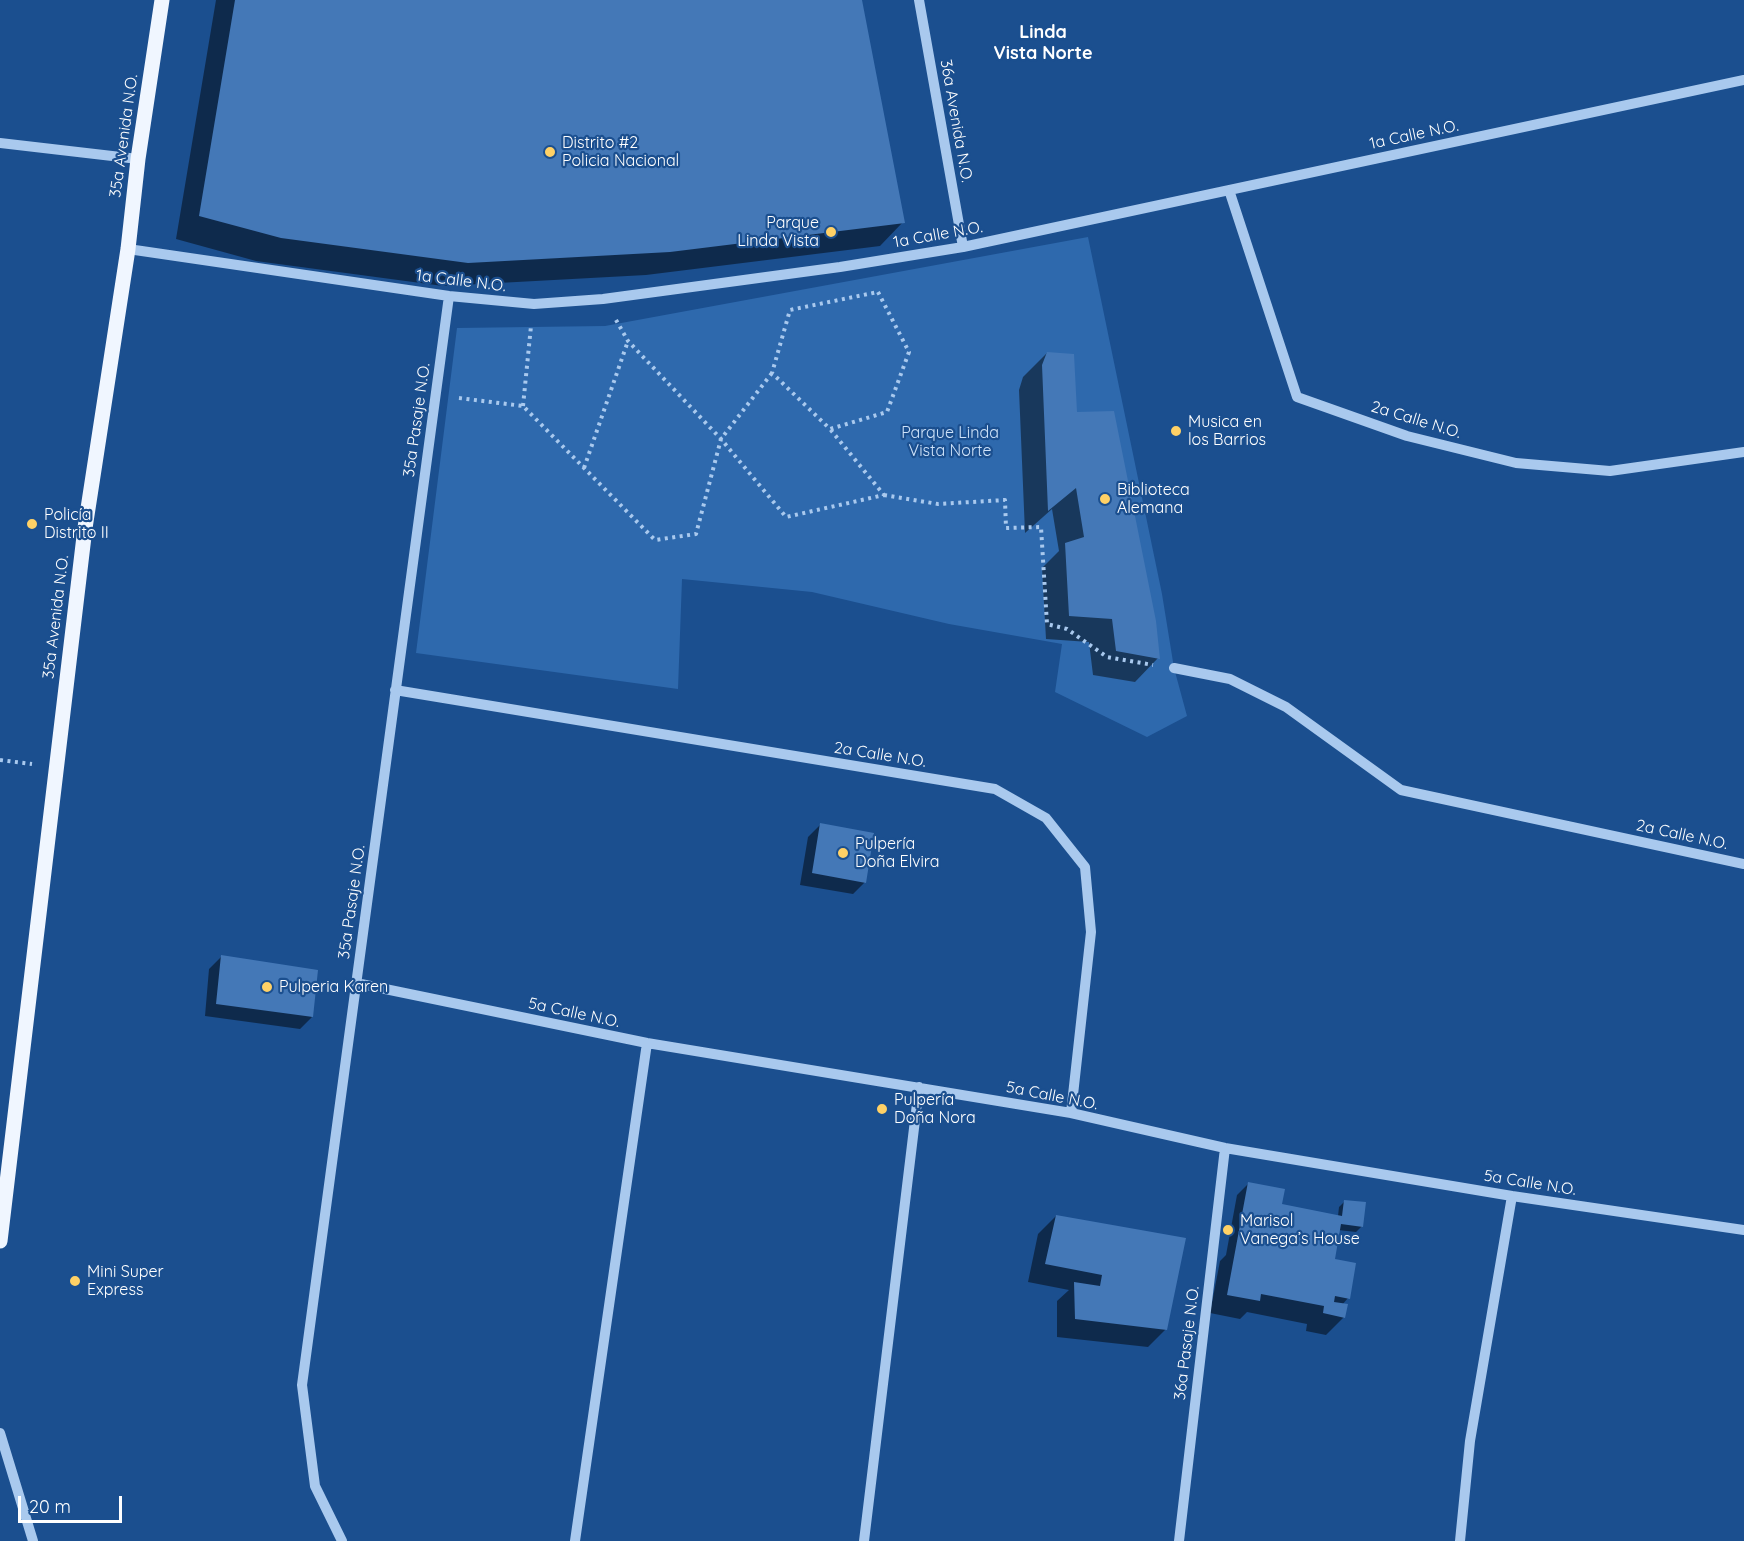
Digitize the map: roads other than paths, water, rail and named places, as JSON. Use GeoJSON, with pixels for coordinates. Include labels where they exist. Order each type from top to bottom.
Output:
{"type":"FeatureCollection","features":[{"type":"Feature","properties":{"kind":"main road","name":"35a Avenida N.O."},"geometry":{"type":"LineString","coordinates":[[0,1240],[85,528],[128,249],[138,159],[162,0]]}},
{"type":"Feature","properties":{"kind":"street","name":"36a Avenida N.O."},"geometry":{"type":"LineString","coordinates":[[919,0],[963,246]]}},
{"type":"Feature","properties":{"kind":"street","name":"1a Calle N.O."},"geometry":{"type":"LineString","coordinates":[[128,249],[449,296],[534,304],[603,299],[840,267],[963,246],[1744,80]]}},
{"type":"Feature","properties":{"kind":"street"},"geometry":{"type":"LineString","coordinates":[[0,143],[138,159]]}},
{"type":"Feature","properties":{"kind":"street","name":"2a Calle N.O."},"geometry":{"type":"LineString","coordinates":[[1229,190],[1298,397],[1407,436],[1516,463],[1610,471],[1744,452]]}},
{"type":"Feature","properties":{"kind":"street","name":"35a Pasaje N.O."},"geometry":{"type":"LineString","coordinates":[[342,1541],[315,1486],[302,1385],[449,296]]}},
{"type":"Feature","properties":{"kind":"street","name":"2a Calle N.O."},"geometry":{"type":"LineString","coordinates":[[1174,668],[1230,678],[1286,706],[1401,790],[1744,864]]}},
{"type":"Feature","properties":{"kind":"street","name":"2a Calle N.O."},"geometry":{"type":"LineString","coordinates":[[395,690],[995,789],[1046,818],[1085,867],[1091,932],[1071,1113]]}},
{"type":"Feature","properties":{"kind":"street","name":"5a Calle N.O."},"geometry":{"type":"LineString","coordinates":[[356,983],[647,1043],[1071,1113],[1225,1148],[1512,1196],[1744,1230]]}},
{"type":"Feature","properties":{"kind":"street"},"geometry":{"type":"LineString","coordinates":[[574,1541],[647,1043]]}},
{"type":"Feature","properties":{"kind":"street"},"geometry":{"type":"LineString","coordinates":[[864,1541],[919,1087]]}},
{"type":"Feature","properties":{"kind":"street","name":"36a Pasaje N.O."},"geometry":{"type":"LineString","coordinates":[[1179,1541],[1225,1148]]}},
{"type":"Feature","properties":{"kind":"street"},"geometry":{"type":"LineString","coordinates":[[1460,1541],[1470,1441],[1512,1196]]}},
{"type":"Feature","properties":{"kind":"street"},"geometry":{"type":"LineString","coordinates":[[0,1433],[33,1541]]}},
{"type":"Feature","properties":{"kind":"place","name":"Distrito #2 Policia Nacional"},"geometry":{"type":"Point","coordinates":[550,152]}},
{"type":"Feature","properties":{"kind":"place","name":"Parque Linda Vista"},"geometry":{"type":"Point","coordinates":[831,232]}},
{"type":"Feature","properties":{"kind":"place","name":"Musica en los Barrios"},"geometry":{"type":"Point","coordinates":[1176,431]}},
{"type":"Feature","properties":{"kind":"place","name":"Biblioteca Alemana"},"geometry":{"type":"Point","coordinates":[1105,499]}},
{"type":"Feature","properties":{"kind":"place","name":"Policía Distrito II"},"geometry":{"type":"Point","coordinates":[32,524]}},
{"type":"Feature","properties":{"kind":"place","name":"Pulpería Doña Elvira"},"geometry":{"type":"Point","coordinates":[843,853]}},
{"type":"Feature","properties":{"kind":"place","name":"Pulperia Karen"},"geometry":{"type":"Point","coordinates":[267,987]}},
{"type":"Feature","properties":{"kind":"place","name":"Pulpería Doña Nora"},"geometry":{"type":"Point","coordinates":[882,1109]}},
{"type":"Feature","properties":{"kind":"place","name":"Marisol Vanega’s House"},"geometry":{"type":"Point","coordinates":[1228,1230]}},
{"type":"Feature","properties":{"kind":"place","name":"Mini Super Express"},"geometry":{"type":"Point","coordinates":[75,1281]}},
{"type":"Feature","properties":{"kind":"district","name":"Linda Vista Norte"},"geometry":{"type":"Point","coordinates":[1043,43]}},
{"type":"Feature","properties":{"kind":"park label","name":"Parque Linda Vista Norte"},"geometry":{"type":"Point","coordinates":[950,442]}}]}
